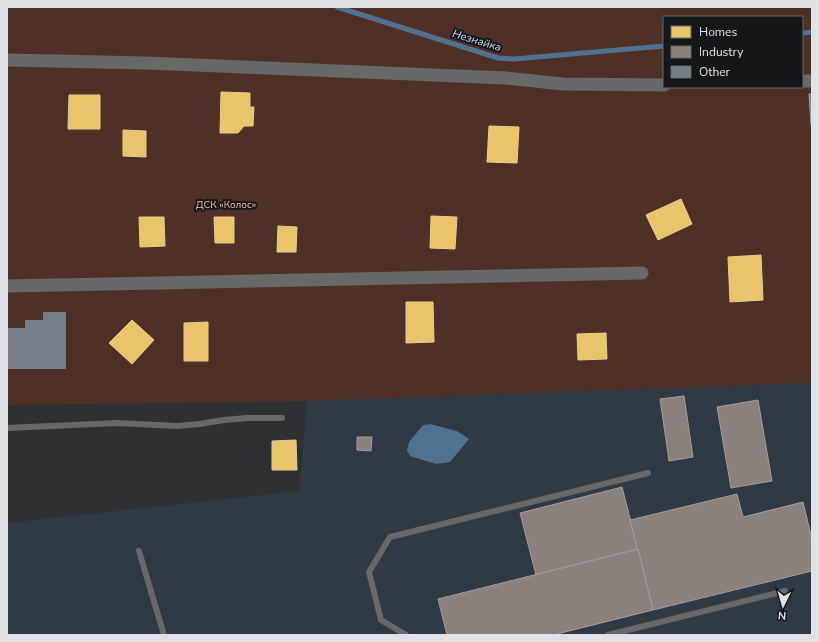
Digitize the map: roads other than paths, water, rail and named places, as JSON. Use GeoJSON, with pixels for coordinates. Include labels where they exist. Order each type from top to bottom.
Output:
{"type":"FeatureCollection","features":[{"type":"Feature","properties":{"kind":"street"},"geometry":{"type":"LineString","coordinates":[[7,60],[146,63],[506,78],[563,84],[663,85]]}},
{"type":"Feature","properties":{"kind":"street"},"geometry":{"type":"LineString","coordinates":[[7,286],[642,273]]}},
{"type":"Feature","properties":{"kind":"lane"},"geometry":{"type":"LineString","coordinates":[[7,428],[117,423],[177,426],[247,418],[282,418]]}},
{"type":"Feature","properties":{"kind":"lane"},"geometry":{"type":"LineString","coordinates":[[406,635],[380,620],[369,572],[390,537],[648,473]]}},
{"type":"Feature","properties":{"kind":"lane"},"geometry":{"type":"LineString","coordinates":[[139,551],[164,635]]}},
{"type":"Feature","properties":{"kind":"lane"},"geometry":{"type":"LineString","coordinates":[[608,635],[785,591]]}},
{"type":"Feature","properties":{"kind":"water"},"geometry":{"type":"Polygon","coordinates":[[[430,424],[457,431],[469,439],[450,462],[436,464],[410,456],[407,451],[409,442],[423,425],[430,424]]]}},
{"type":"Feature","properties":{"kind":"waterway","name":"Незнайка"},"geometry":{"type":"LineString","coordinates":[[337,7],[498,58],[514,59],[663,46]]}},
{"type":"Feature","properties":{"kind":"waterway","name":"Незнайка"},"geometry":{"type":"LineString","coordinates":[[803,33],[812,32]]}},
{"type":"Feature","properties":{"kind":"park label","name":"ДСК «Колос»"},"geometry":{"type":"Point","coordinates":[226,204]}}]}
